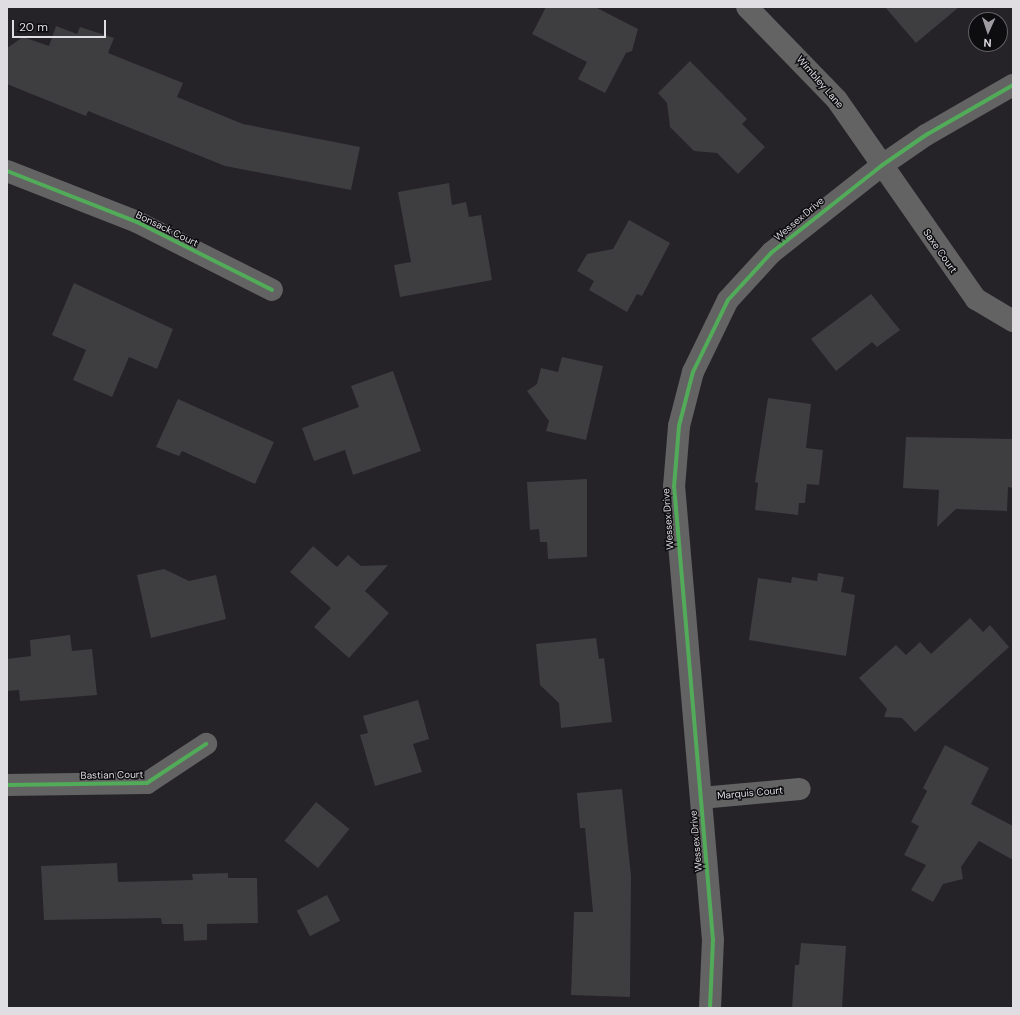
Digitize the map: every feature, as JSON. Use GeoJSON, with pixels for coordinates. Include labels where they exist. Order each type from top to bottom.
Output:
{"type":"FeatureCollection","features":[{"type":"Feature","properties":{"kind":"street","name":"Wimbley Lane"},"geometry":{"type":"LineString","coordinates":[[747,7],[824,84],[881,166]]}},
{"type":"Feature","properties":{"kind":"street","name":"Wessex Drive"},"geometry":{"type":"LineString","coordinates":[[710,1008],[713,940],[674,487],[679,426],[686,396],[714,325],[748,276],[829,204],[881,166],[926,135],[1013,85]]}},
{"type":"Feature","properties":{"kind":"street","name":"Saxe Court"},"geometry":{"type":"LineString","coordinates":[[881,166],[976,299],[1013,321]]}},
{"type":"Feature","properties":{"kind":"street","name":"Bonsack Court"},"geometry":{"type":"LineString","coordinates":[[7,171],[137,222],[272,290]]}},
{"type":"Feature","properties":{"kind":"street","name":"Bastian Court"},"geometry":{"type":"LineString","coordinates":[[7,785],[148,783],[206,744]]}},
{"type":"Feature","properties":{"kind":"street","name":"Marquis Court"},"geometry":{"type":"LineString","coordinates":[[701,798],[800,789]]}},
{"type":"Feature","properties":{"kind":"building"},"geometry":{"type":"Polygon","coordinates":[[[546,7],[595,7],[638,29],[632,51],[626,53],[605,93],[578,79],[587,62],[532,34],[546,7]]]}},
{"type":"Feature","properties":{"kind":"building"},"geometry":{"type":"Polygon","coordinates":[[[885,7],[959,7],[916,43],[885,7]]]}},
{"type":"Feature","properties":{"kind":"building"},"geometry":{"type":"Polygon","coordinates":[[[56,26],[77,34],[80,27],[114,38],[108,53],[183,83],[177,97],[243,124],[360,147],[351,190],[225,166],[88,111],[86,116],[7,84],[7,48],[23,37],[49,46],[56,26]]]}},
{"type":"Feature","properties":{"kind":"building"},"geometry":{"type":"Polygon","coordinates":[[[690,61],[747,119],[742,124],[765,147],[738,174],[717,153],[694,151],[670,127],[667,103],[658,93],[690,61]]]}},
{"type":"Feature","properties":{"kind":"building"},"geometry":{"type":"Polygon","coordinates":[[[449,183],[452,205],[466,202],[469,217],[481,215],[492,280],[400,297],[394,265],[411,262],[398,192],[449,183]]]}},
{"type":"Feature","properties":{"kind":"building"},"geometry":{"type":"Polygon","coordinates":[[[629,220],[670,243],[642,296],[637,294],[627,312],[589,290],[594,281],[577,271],[587,254],[613,249],[629,220]]]}},
{"type":"Feature","properties":{"kind":"building"},"geometry":{"type":"Polygon","coordinates":[[[74,283],[173,329],[157,369],[129,357],[112,397],[73,380],[86,350],[52,335],[74,283]]]}},
{"type":"Feature","properties":{"kind":"building"},"geometry":{"type":"Polygon","coordinates":[[[871,294],[900,330],[877,347],[872,342],[836,371],[811,339],[871,294]]]}},
{"type":"Feature","properties":{"kind":"building"},"geometry":{"type":"Polygon","coordinates":[[[562,357],[603,366],[586,440],[546,431],[549,421],[527,391],[537,384],[541,368],[558,372],[562,357]]]}},
{"type":"Feature","properties":{"kind":"building"},"geometry":{"type":"Polygon","coordinates":[[[393,371],[421,451],[353,475],[345,450],[314,461],[302,428],[359,407],[351,386],[393,371]]]}},
{"type":"Feature","properties":{"kind":"building"},"geometry":{"type":"Polygon","coordinates":[[[768,398],[811,404],[806,448],[823,450],[819,485],[807,484],[805,503],[799,503],[798,515],[755,510],[758,483],[755,482],[768,398]]]}},
{"type":"Feature","properties":{"kind":"building"},"geometry":{"type":"Polygon","coordinates":[[[178,399],[274,442],[255,484],[182,451],[179,456],[156,447],[178,399]]]}},
{"type":"Feature","properties":{"kind":"building"},"geometry":{"type":"Polygon","coordinates":[[[906,437],[1013,439],[1013,488],[1008,487],[1007,511],[956,509],[937,527],[939,490],[903,488],[906,437]]]}},
{"type":"Feature","properties":{"kind":"building"},"geometry":{"type":"Polygon","coordinates":[[[587,479],[587,557],[548,559],[547,542],[540,542],[539,529],[530,530],[527,482],[587,479]]]}},
{"type":"Feature","properties":{"kind":"building"},"geometry":{"type":"Polygon","coordinates":[[[313,546],[337,567],[348,555],[361,566],[388,565],[365,591],[389,613],[349,658],[314,627],[331,608],[290,572],[313,546]]]}},
{"type":"Feature","properties":{"kind":"building"},"geometry":{"type":"Polygon","coordinates":[[[164,569],[189,581],[216,575],[226,619],[151,638],[137,575],[164,569]]]}},
{"type":"Feature","properties":{"kind":"building"},"geometry":{"type":"Polygon","coordinates":[[[818,573],[844,577],[841,592],[855,595],[846,656],[749,640],[758,578],[791,583],[792,577],[817,581],[818,573]]]}},
{"type":"Feature","properties":{"kind":"building"},"geometry":{"type":"Polygon","coordinates":[[[970,618],[983,632],[990,625],[1009,647],[915,732],[902,718],[884,717],[887,709],[859,678],[896,645],[906,655],[920,642],[931,654],[970,618]]]}},
{"type":"Feature","properties":{"kind":"building"},"geometry":{"type":"Polygon","coordinates":[[[70,635],[72,651],[92,649],[97,695],[20,701],[19,690],[7,691],[7,659],[31,656],[30,640],[70,635]]]}},
{"type":"Feature","properties":{"kind":"building"},"geometry":{"type":"Polygon","coordinates":[[[596,638],[599,659],[604,658],[612,722],[561,728],[559,703],[540,685],[536,644],[596,638]]]}},
{"type":"Feature","properties":{"kind":"building"},"geometry":{"type":"Polygon","coordinates":[[[418,700],[429,739],[413,744],[422,772],[375,786],[360,735],[368,733],[363,716],[418,700]]]}},
{"type":"Feature","properties":{"kind":"building"},"geometry":{"type":"Polygon","coordinates":[[[945,745],[989,768],[971,804],[1013,826],[1013,860],[979,841],[961,867],[963,879],[943,884],[933,902],[911,890],[926,865],[904,855],[919,826],[911,822],[927,791],[923,788],[945,745]]]}},
{"type":"Feature","properties":{"kind":"building"},"geometry":{"type":"Polygon","coordinates":[[[622,789],[631,876],[630,997],[571,995],[574,912],[593,912],[585,828],[580,828],[577,793],[622,789]]]}},
{"type":"Feature","properties":{"kind":"building"},"geometry":{"type":"Polygon","coordinates":[[[316,802],[349,829],[318,868],[285,841],[316,802]]]}},
{"type":"Feature","properties":{"kind":"building"},"geometry":{"type":"Polygon","coordinates":[[[117,863],[118,882],[193,880],[192,874],[228,873],[228,878],[257,878],[258,923],[207,924],[207,940],[184,941],[183,924],[162,924],[161,918],[44,920],[41,866],[117,863]]]}},
{"type":"Feature","properties":{"kind":"building"},"geometry":{"type":"Polygon","coordinates":[[[327,895],[340,921],[310,936],[297,910],[327,895]]]}},
{"type":"Feature","properties":{"kind":"building"},"geometry":{"type":"Polygon","coordinates":[[[801,943],[846,946],[842,1008],[792,1008],[795,965],[799,965],[801,943]]]}},
{"type":"Feature","properties":{"kind":"cycle path"},"geometry":{"type":"LineString","coordinates":[[710,1008],[713,940],[674,487],[679,426],[693,372],[728,300],[771,253],[881,166],[926,135],[1013,85]]}},
{"type":"Feature","properties":{"kind":"cycle path"},"geometry":{"type":"LineString","coordinates":[[7,171],[137,222],[272,290]]}},
{"type":"Feature","properties":{"kind":"cycle path"},"geometry":{"type":"LineString","coordinates":[[7,785],[147,783],[206,744]]}}]}
